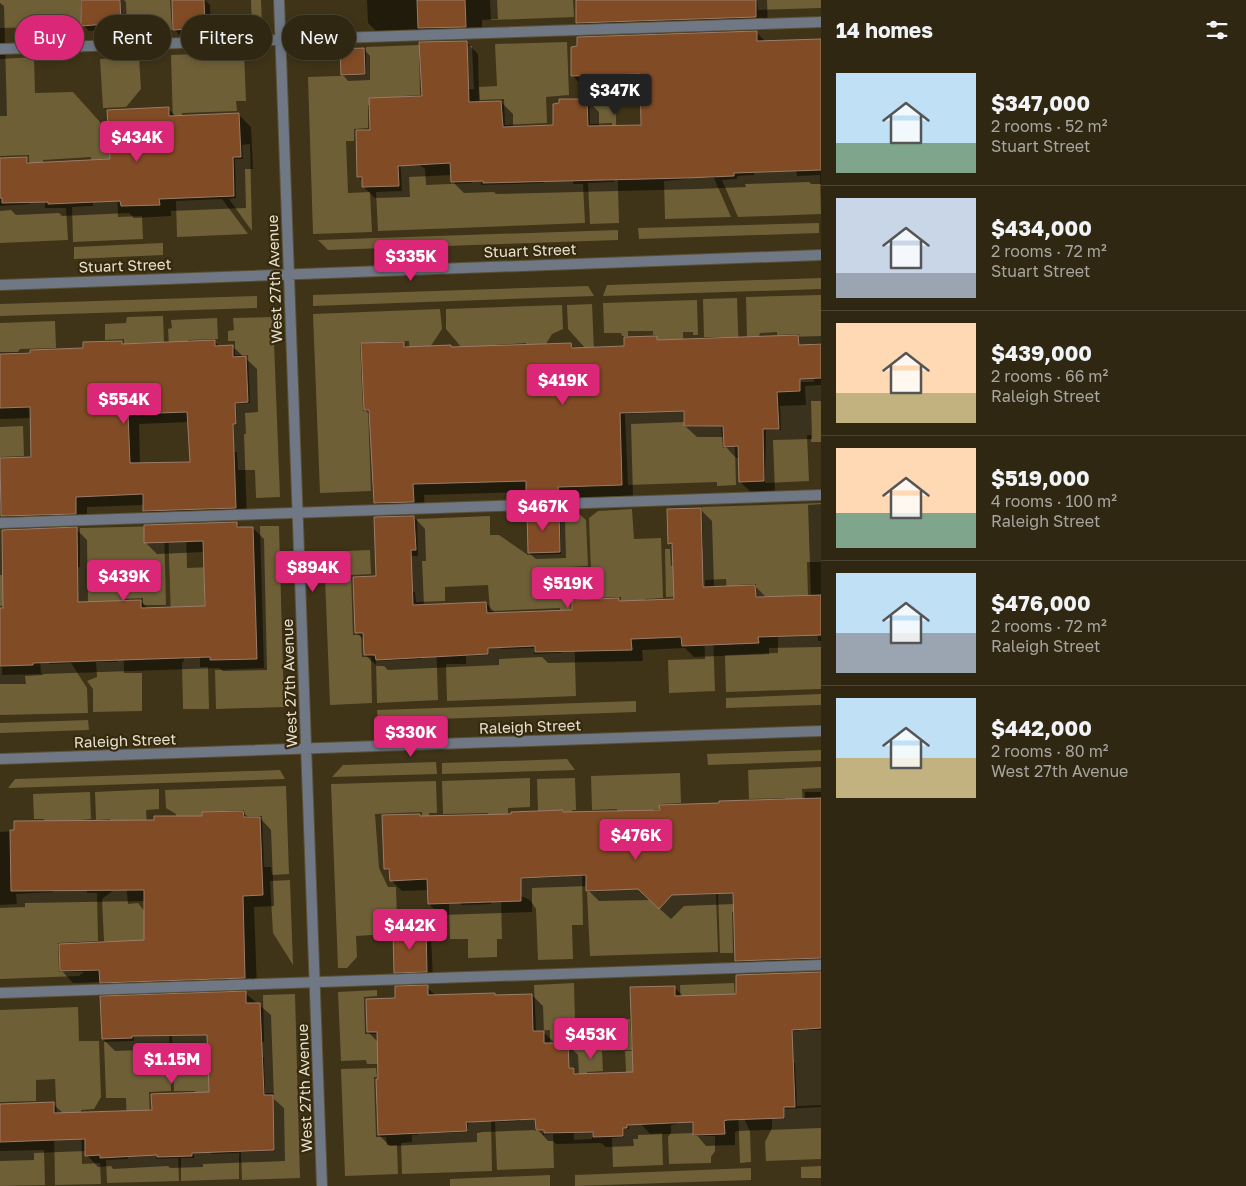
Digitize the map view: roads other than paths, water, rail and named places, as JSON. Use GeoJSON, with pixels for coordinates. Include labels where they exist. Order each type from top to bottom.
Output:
{"type":"FeatureCollection","features":[{"type":"Feature","properties":{"kind":"street","name":"West 27th Avenue"},"geometry":{"type":"LineString","coordinates":[[278,0],[322,1186]]}},
{"type":"Feature","properties":{"kind":"street"},"geometry":{"type":"LineString","coordinates":[[0,49],[821,22]]}},
{"type":"Feature","properties":{"kind":"street","name":"Stuart Street"},"geometry":{"type":"LineString","coordinates":[[0,285],[821,255]]}},
{"type":"Feature","properties":{"kind":"street"},"geometry":{"type":"LineString","coordinates":[[0,523],[821,495]]}},
{"type":"Feature","properties":{"kind":"street","name":"Raleigh Street"},"geometry":{"type":"LineString","coordinates":[[0,759],[821,731]]}},
{"type":"Feature","properties":{"kind":"street"},"geometry":{"type":"LineString","coordinates":[[0,993],[821,965]]}}]}
